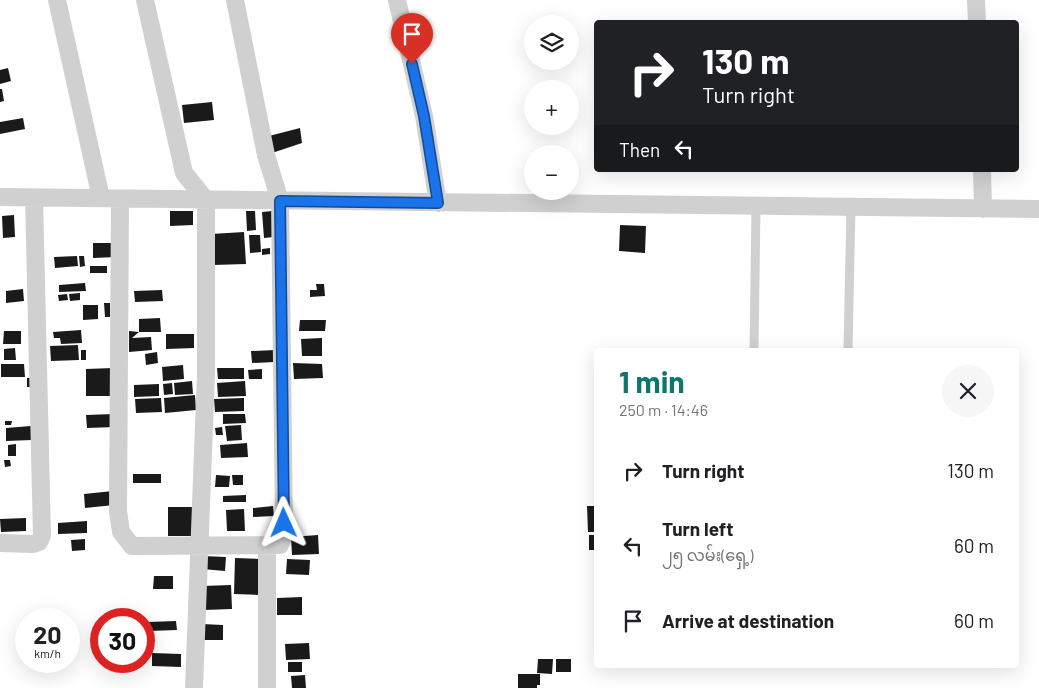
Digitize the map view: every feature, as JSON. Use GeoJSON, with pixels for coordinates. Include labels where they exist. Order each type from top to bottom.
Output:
{"type":"FeatureCollection","features":[{"type":"Feature","properties":{"kind":"street"},"geometry":{"type":"LineString","coordinates":[[57,0],[101,198]]}},
{"type":"Feature","properties":{"kind":"street"},"geometry":{"type":"LineString","coordinates":[[145,0],[184,173],[206,200],[206,374],[194,688]]}},
{"type":"Feature","properties":{"kind":"street"},"geometry":{"type":"LineString","coordinates":[[120,199],[118,511],[121,532],[132,546],[280,545],[284,534],[280,201],[266,155],[235,0]]}},
{"type":"Feature","properties":{"kind":"street"},"geometry":{"type":"LineString","coordinates":[[397,0],[424,116],[438,203]]}},
{"type":"Feature","properties":{"kind":"street"},"geometry":{"type":"LineString","coordinates":[[976,0],[977,20]]}},
{"type":"Feature","properties":{"kind":"street"},"geometry":{"type":"LineString","coordinates":[[982,172],[983,209]]}},
{"type":"Feature","properties":{"kind":"street"},"geometry":{"type":"LineString","coordinates":[[0,197],[1039,209]]}},
{"type":"Feature","properties":{"kind":"street"},"geometry":{"type":"LineString","coordinates":[[0,543],[33,544],[39,542],[42,536],[34,198]]}},
{"type":"Feature","properties":{"kind":"street"},"geometry":{"type":"LineString","coordinates":[[267,546],[267,688]]}},
{"type":"Feature","properties":{"kind":"lane"},"geometry":{"type":"LineString","coordinates":[[754,348],[756,206]]}},
{"type":"Feature","properties":{"kind":"lane"},"geometry":{"type":"LineString","coordinates":[[848,348],[851,207]]}},
{"type":"Feature","properties":{"kind":"building"},"geometry":{"type":"Polygon","coordinates":[[[8,68],[11,81],[0,84],[0,70],[8,68]]]}},
{"type":"Feature","properties":{"kind":"building"},"geometry":{"type":"Polygon","coordinates":[[[0,89],[2,89],[4,101],[0,102],[0,89]]]}},
{"type":"Feature","properties":{"kind":"building"},"geometry":{"type":"Polygon","coordinates":[[[212,102],[214,120],[184,123],[182,105],[212,102]]]}},
{"type":"Feature","properties":{"kind":"building"},"geometry":{"type":"Polygon","coordinates":[[[23,118],[25,129],[0,134],[0,122],[23,118]]]}},
{"type":"Feature","properties":{"kind":"building"},"geometry":{"type":"Polygon","coordinates":[[[300,128],[302,143],[272,153],[269,136],[300,128]]]}},
{"type":"Feature","properties":{"kind":"building"},"geometry":{"type":"Polygon","coordinates":[[[170,211],[193,211],[193,225],[170,226],[170,211]]]}},
{"type":"Feature","properties":{"kind":"building"},"geometry":{"type":"Polygon","coordinates":[[[246,211],[255,211],[256,230],[247,231],[246,211]]]}},
{"type":"Feature","properties":{"kind":"building"},"geometry":{"type":"Polygon","coordinates":[[[272,211],[274,237],[264,238],[262,212],[272,211]]]}},
{"type":"Feature","properties":{"kind":"building"},"geometry":{"type":"Polygon","coordinates":[[[14,215],[15,237],[3,238],[2,216],[14,215]]]}},
{"type":"Feature","properties":{"kind":"building"},"geometry":{"type":"Polygon","coordinates":[[[620,225],[646,226],[645,253],[619,251],[620,225]]]}},
{"type":"Feature","properties":{"kind":"building"},"geometry":{"type":"Polygon","coordinates":[[[244,232],[246,264],[213,265],[211,234],[244,232]]]}},
{"type":"Feature","properties":{"kind":"building"},"geometry":{"type":"Polygon","coordinates":[[[249,235],[260,235],[261,252],[250,253],[249,235]]]}},
{"type":"Feature","properties":{"kind":"building"},"geometry":{"type":"Polygon","coordinates":[[[93,243],[116,243],[116,257],[93,258],[93,243]]]}},
{"type":"Feature","properties":{"kind":"building"},"geometry":{"type":"Polygon","coordinates":[[[270,248],[270,254],[262,255],[262,249],[270,248]]]}},
{"type":"Feature","properties":{"kind":"building"},"geometry":{"type":"Polygon","coordinates":[[[77,256],[78,266],[55,268],[54,257],[77,256]]]}},
{"type":"Feature","properties":{"kind":"building"},"geometry":{"type":"Polygon","coordinates":[[[79,256],[84,256],[85,266],[80,267],[79,256]]]}},
{"type":"Feature","properties":{"kind":"building"},"geometry":{"type":"Polygon","coordinates":[[[90,266],[107,266],[107,273],[90,273],[90,266]]]}},
{"type":"Feature","properties":{"kind":"building"},"geometry":{"type":"Polygon","coordinates":[[[85,283],[86,291],[59,292],[59,285],[85,283]]]}},
{"type":"Feature","properties":{"kind":"building"},"geometry":{"type":"Polygon","coordinates":[[[316,284],[324,284],[325,296],[310,297],[310,290],[317,290],[316,284]]]}},
{"type":"Feature","properties":{"kind":"building"},"geometry":{"type":"Polygon","coordinates":[[[23,289],[24,301],[6,303],[6,291],[23,289]]]}},
{"type":"Feature","properties":{"kind":"building"},"geometry":{"type":"Polygon","coordinates":[[[162,290],[163,301],[135,302],[134,291],[162,290]]]}},
{"type":"Feature","properties":{"kind":"building"},"geometry":{"type":"Polygon","coordinates":[[[80,293],[80,300],[70,301],[69,294],[80,293]]]}},
{"type":"Feature","properties":{"kind":"building"},"geometry":{"type":"Polygon","coordinates":[[[67,294],[68,300],[59,301],[58,295],[67,294]]]}},
{"type":"Feature","properties":{"kind":"building"},"geometry":{"type":"Polygon","coordinates":[[[104,303],[110,303],[110,317],[105,317],[104,303]]]}},
{"type":"Feature","properties":{"kind":"building"},"geometry":{"type":"Polygon","coordinates":[[[83,305],[98,305],[98,319],[83,320],[83,305]]]}},
{"type":"Feature","properties":{"kind":"building"},"geometry":{"type":"Polygon","coordinates":[[[160,318],[161,332],[139,332],[139,319],[160,318]]]}},
{"type":"Feature","properties":{"kind":"building"},"geometry":{"type":"Polygon","coordinates":[[[300,320],[326,320],[325,331],[299,331],[300,320]]]}},
{"type":"Feature","properties":{"kind":"building"},"geometry":{"type":"Polygon","coordinates":[[[81,330],[82,343],[61,344],[60,338],[54,338],[53,332],[81,330]]]}},
{"type":"Feature","properties":{"kind":"building"},"geometry":{"type":"Polygon","coordinates":[[[4,331],[21,331],[21,344],[3,344],[4,331]]]}},
{"type":"Feature","properties":{"kind":"building"},"geometry":{"type":"Polygon","coordinates":[[[129,331],[139,332],[132,338],[151,337],[152,350],[129,352],[129,331]]]}},
{"type":"Feature","properties":{"kind":"building"},"geometry":{"type":"Polygon","coordinates":[[[166,334],[194,334],[194,348],[166,349],[166,334]]]}},
{"type":"Feature","properties":{"kind":"building"},"geometry":{"type":"Polygon","coordinates":[[[322,338],[322,356],[302,356],[301,339],[322,338]]]}},
{"type":"Feature","properties":{"kind":"building"},"geometry":{"type":"Polygon","coordinates":[[[78,345],[79,360],[51,361],[50,346],[78,345]]]}},
{"type":"Feature","properties":{"kind":"building"},"geometry":{"type":"Polygon","coordinates":[[[15,348],[16,360],[4,360],[4,349],[15,348]]]}},
{"type":"Feature","properties":{"kind":"building"},"geometry":{"type":"Polygon","coordinates":[[[81,350],[86,350],[86,360],[81,360],[81,350]]]}},
{"type":"Feature","properties":{"kind":"building"},"geometry":{"type":"Polygon","coordinates":[[[275,350],[275,362],[252,363],[251,351],[275,350]]]}},
{"type":"Feature","properties":{"kind":"building"},"geometry":{"type":"Polygon","coordinates":[[[157,352],[158,363],[146,365],[145,354],[157,352]]]}},
{"type":"Feature","properties":{"kind":"building"},"geometry":{"type":"Polygon","coordinates":[[[293,363],[322,364],[323,378],[294,379],[293,363]]]}},
{"type":"Feature","properties":{"kind":"building"},"geometry":{"type":"Polygon","coordinates":[[[1,364],[24,364],[25,377],[1,377],[1,364]]]}},
{"type":"Feature","properties":{"kind":"building"},"geometry":{"type":"Polygon","coordinates":[[[183,365],[184,379],[163,381],[162,367],[183,365]]]}},
{"type":"Feature","properties":{"kind":"building"},"geometry":{"type":"Polygon","coordinates":[[[113,368],[114,396],[86,396],[86,369],[113,368]]]}},
{"type":"Feature","properties":{"kind":"building"},"geometry":{"type":"Polygon","coordinates":[[[217,368],[244,368],[244,379],[218,379],[217,368]]]}},
{"type":"Feature","properties":{"kind":"building"},"geometry":{"type":"Polygon","coordinates":[[[262,369],[262,379],[249,379],[248,370],[262,369]]]}},
{"type":"Feature","properties":{"kind":"building"},"geometry":{"type":"Polygon","coordinates":[[[27,378],[35,378],[35,387],[27,387],[27,378]]]}},
{"type":"Feature","properties":{"kind":"building"},"geometry":{"type":"Polygon","coordinates":[[[192,381],[193,394],[175,395],[174,383],[192,381]]]}},
{"type":"Feature","properties":{"kind":"building"},"geometry":{"type":"Polygon","coordinates":[[[245,381],[246,396],[218,397],[217,383],[245,381]]]}},
{"type":"Feature","properties":{"kind":"building"},"geometry":{"type":"Polygon","coordinates":[[[172,383],[173,394],[164,395],[163,384],[172,383]]]}},
{"type":"Feature","properties":{"kind":"building"},"geometry":{"type":"Polygon","coordinates":[[[159,384],[159,396],[134,397],[134,385],[159,384]]]}},
{"type":"Feature","properties":{"kind":"building"},"geometry":{"type":"Polygon","coordinates":[[[195,395],[196,410],[165,413],[164,398],[195,395]]]}},
{"type":"Feature","properties":{"kind":"building"},"geometry":{"type":"Polygon","coordinates":[[[161,398],[162,412],[136,413],[135,399],[161,398]]]}},
{"type":"Feature","properties":{"kind":"building"},"geometry":{"type":"Polygon","coordinates":[[[244,398],[244,411],[215,412],[214,399],[244,398]]]}},
{"type":"Feature","properties":{"kind":"building"},"geometry":{"type":"Polygon","coordinates":[[[114,414],[115,427],[87,428],[86,415],[114,414]]]}},
{"type":"Feature","properties":{"kind":"building"},"geometry":{"type":"Polygon","coordinates":[[[223,414],[245,414],[246,423],[223,424],[223,414]]]}},
{"type":"Feature","properties":{"kind":"building"},"geometry":{"type":"Polygon","coordinates":[[[5,421],[12,421],[11,425],[5,425],[5,421]]]}},
{"type":"Feature","properties":{"kind":"building"},"geometry":{"type":"Polygon","coordinates":[[[241,425],[242,440],[227,441],[225,426],[241,425]]]}},
{"type":"Feature","properties":{"kind":"building"},"geometry":{"type":"Polygon","coordinates":[[[31,426],[32,440],[6,441],[6,428],[31,426]]]}},
{"type":"Feature","properties":{"kind":"building"},"geometry":{"type":"Polygon","coordinates":[[[222,427],[223,435],[216,435],[215,428],[222,427]]]}},
{"type":"Feature","properties":{"kind":"building"},"geometry":{"type":"Polygon","coordinates":[[[247,443],[248,457],[221,458],[220,445],[247,443]]]}},
{"type":"Feature","properties":{"kind":"building"},"geometry":{"type":"Polygon","coordinates":[[[16,444],[16,456],[8,456],[8,445],[16,444]]]}},
{"type":"Feature","properties":{"kind":"building"},"geometry":{"type":"Polygon","coordinates":[[[4,460],[10,460],[11,466],[5,467],[4,460]]]}},
{"type":"Feature","properties":{"kind":"building"},"geometry":{"type":"Polygon","coordinates":[[[133,474],[161,474],[161,483],[133,483],[133,474]]]}},
{"type":"Feature","properties":{"kind":"building"},"geometry":{"type":"Polygon","coordinates":[[[216,475],[230,476],[229,487],[215,487],[216,475]]]}},
{"type":"Feature","properties":{"kind":"building"},"geometry":{"type":"Polygon","coordinates":[[[232,475],[243,475],[243,485],[233,485],[232,475]]]}},
{"type":"Feature","properties":{"kind":"building"},"geometry":{"type":"Polygon","coordinates":[[[113,491],[114,505],[85,508],[84,494],[113,491]]]}},
{"type":"Feature","properties":{"kind":"building"},"geometry":{"type":"Polygon","coordinates":[[[246,495],[246,502],[223,502],[223,496],[246,495]]]}},
{"type":"Feature","properties":{"kind":"building"},"geometry":{"type":"Polygon","coordinates":[[[273,506],[274,516],[253,517],[253,508],[273,506]]]}},
{"type":"Feature","properties":{"kind":"building"},"geometry":{"type":"Polygon","coordinates":[[[587,506],[594,506],[594,532],[588,532],[587,506]]]}},
{"type":"Feature","properties":{"kind":"building"},"geometry":{"type":"Polygon","coordinates":[[[168,507],[197,507],[198,536],[168,536],[168,507]]]}},
{"type":"Feature","properties":{"kind":"building"},"geometry":{"type":"Polygon","coordinates":[[[244,509],[245,531],[227,531],[226,510],[244,509]]]}},
{"type":"Feature","properties":{"kind":"building"},"geometry":{"type":"Polygon","coordinates":[[[26,518],[26,531],[1,532],[0,519],[26,518]]]}},
{"type":"Feature","properties":{"kind":"building"},"geometry":{"type":"Polygon","coordinates":[[[87,521],[87,533],[58,534],[58,523],[87,521]]]}},
{"type":"Feature","properties":{"kind":"building"},"geometry":{"type":"Polygon","coordinates":[[[318,535],[319,554],[292,555],[291,537],[318,535]]]}},
{"type":"Feature","properties":{"kind":"building"},"geometry":{"type":"Polygon","coordinates":[[[589,535],[594,535],[594,550],[589,550],[589,535]]]}},
{"type":"Feature","properties":{"kind":"building"},"geometry":{"type":"Polygon","coordinates":[[[85,539],[85,550],[72,551],[71,540],[85,539]]]}},
{"type":"Feature","properties":{"kind":"building"},"geometry":{"type":"Polygon","coordinates":[[[203,556],[226,557],[225,571],[202,569],[203,556]]]}},
{"type":"Feature","properties":{"kind":"building"},"geometry":{"type":"Polygon","coordinates":[[[235,558],[262,559],[261,595],[234,594],[235,558]]]}},
{"type":"Feature","properties":{"kind":"building"},"geometry":{"type":"Polygon","coordinates":[[[287,559],[310,560],[309,575],[286,574],[287,559]]]}},
{"type":"Feature","properties":{"kind":"building"},"geometry":{"type":"Polygon","coordinates":[[[154,576],[173,576],[173,589],[153,589],[154,576]]]}},
{"type":"Feature","properties":{"kind":"building"},"geometry":{"type":"Polygon","coordinates":[[[231,585],[232,609],[203,610],[202,586],[231,585]]]}},
{"type":"Feature","properties":{"kind":"building"},"geometry":{"type":"Polygon","coordinates":[[[302,597],[302,615],[277,615],[277,598],[302,597]]]}},
{"type":"Feature","properties":{"kind":"building"},"geometry":{"type":"Polygon","coordinates":[[[176,621],[177,630],[155,631],[155,622],[176,621]]]}},
{"type":"Feature","properties":{"kind":"building"},"geometry":{"type":"Polygon","coordinates":[[[202,624],[223,625],[223,640],[201,640],[202,624]]]}},
{"type":"Feature","properties":{"kind":"building"},"geometry":{"type":"Polygon","coordinates":[[[309,643],[310,659],[286,660],[285,644],[309,643]]]}},
{"type":"Feature","properties":{"kind":"building"},"geometry":{"type":"Polygon","coordinates":[[[155,653],[181,654],[181,667],[155,666],[155,653]]]}},
{"type":"Feature","properties":{"kind":"building"},"geometry":{"type":"Polygon","coordinates":[[[538,659],[553,659],[552,674],[537,673],[538,659]]]}},
{"type":"Feature","properties":{"kind":"building"},"geometry":{"type":"Polygon","coordinates":[[[556,659],[571,659],[571,672],[556,672],[556,659]]]}},
{"type":"Feature","properties":{"kind":"building"},"geometry":{"type":"Polygon","coordinates":[[[288,662],[302,662],[302,672],[288,672],[288,662]]]}},
{"type":"Feature","properties":{"kind":"building"},"geometry":{"type":"Polygon","coordinates":[[[518,674],[540,674],[540,685],[537,685],[537,688],[518,688],[518,674]]]}},
{"type":"Feature","properties":{"kind":"building"},"geometry":{"type":"Polygon","coordinates":[[[305,675],[306,688],[292,688],[291,676],[305,675]]]}},
{"type":"Feature","properties":{"kind":"route"},"geometry":{"type":"LineString","coordinates":[[284,523],[280,201],[438,203],[424,116],[412,64]]}}]}
